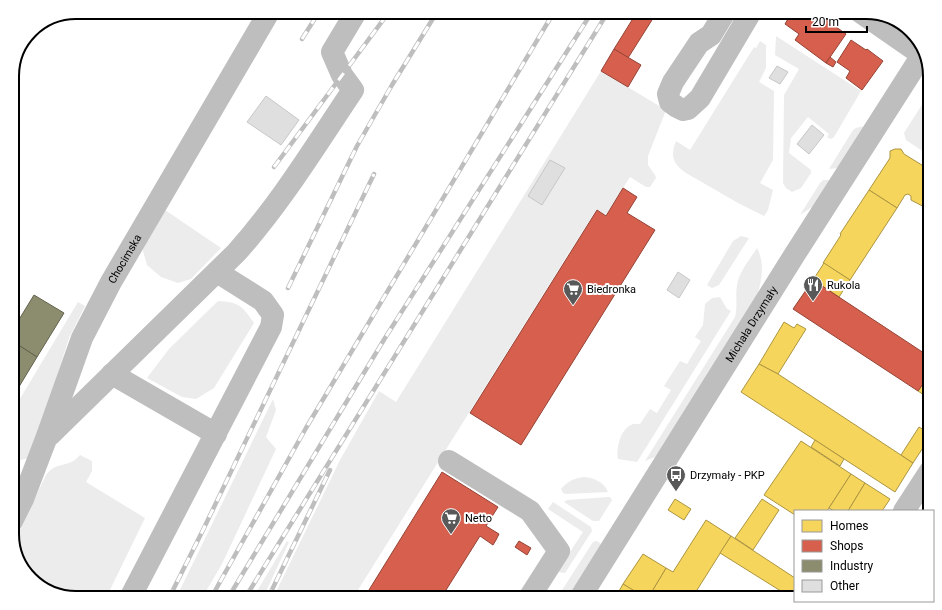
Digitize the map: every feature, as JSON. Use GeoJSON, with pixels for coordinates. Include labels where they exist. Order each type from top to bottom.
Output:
{"type":"FeatureCollection","features":[{"type":"Feature","properties":{"kind":"street","name":"Chocimska"},"geometry":{"type":"LineString","coordinates":[[19,507],[46,439],[82,338],[111,282],[265,19]]}},
{"type":"Feature","properties":{"kind":"street"},"geometry":{"type":"LineString","coordinates":[[46,439],[217,272],[256,231],[276,205],[353,90],[342,75],[332,52],[352,19]]}},
{"type":"Feature","properties":{"kind":"street"},"geometry":{"type":"LineString","coordinates":[[721,19],[711,35],[698,42],[673,82],[668,94],[670,102],[683,110],[688,109],[700,98],[747,19]]}},
{"type":"Feature","properties":{"kind":"street"},"geometry":{"type":"LineString","coordinates":[[870,19],[916,49]]}},
{"type":"Feature","properties":{"kind":"street","name":"Michała Drzymały"},"geometry":{"type":"LineString","coordinates":[[584,591],[799,247],[920,58]]}},
{"type":"Feature","properties":{"kind":"street"},"geometry":{"type":"LineString","coordinates":[[134,591],[271,327],[273,315],[263,301],[217,272]]}},
{"type":"Feature","properties":{"kind":"street"},"geometry":{"type":"LineString","coordinates":[[112,374],[216,434]]}},
{"type":"Feature","properties":{"kind":"street"},"geometry":{"type":"LineString","coordinates":[[449,461],[530,511],[559,551],[533,591]]}},
{"type":"Feature","properties":{"kind":"street"},"geometry":{"type":"LineString","coordinates":[[905,510],[923,482]]}},
{"type":"Feature","properties":{"kind":"shaded area"},"geometry":{"type":"Polygon","coordinates":[[[776,36],[861,91],[834,137],[831,139],[827,137],[829,134],[808,117],[791,138],[789,153],[811,170],[811,173],[801,188],[792,192],[786,188],[783,183],[784,95],[799,69],[775,55],[776,36]]]}},
{"type":"Feature","properties":{"kind":"shaded area"},"geometry":{"type":"Polygon","coordinates":[[[760,41],[766,45],[766,68],[759,82],[774,91],[773,160],[760,183],[773,190],[768,210],[764,216],[686,173],[678,166],[673,155],[676,141],[690,150],[754,47],[756,48],[760,41]]]}},
{"type":"Feature","properties":{"kind":"shaded area"},"geometry":{"type":"Polygon","coordinates":[[[601,71],[666,110],[648,156],[648,165],[656,178],[650,187],[646,187],[630,177],[605,216],[596,210],[357,591],[276,591],[340,460],[379,391],[396,402],[601,71]]]}},
{"type":"Feature","properties":{"kind":"shaded area"},"geometry":{"type":"Polygon","coordinates":[[[923,103],[923,151],[906,140],[904,133],[923,103]]]}},
{"type":"Feature","properties":{"kind":"shaded area"},"geometry":{"type":"Polygon","coordinates":[[[864,126],[838,168],[829,169],[853,130],[864,126]]]}},
{"type":"Feature","properties":{"kind":"shaded area"},"geometry":{"type":"Polygon","coordinates":[[[823,180],[830,180],[815,205],[800,215],[820,183],[823,180]]]}},
{"type":"Feature","properties":{"kind":"shaded area"},"geometry":{"type":"Polygon","coordinates":[[[165,210],[221,248],[191,279],[178,283],[161,277],[147,265],[143,251],[143,243],[165,210]]]}},
{"type":"Feature","properties":{"kind":"shaded area"},"geometry":{"type":"Polygon","coordinates":[[[741,236],[749,238],[719,285],[712,288],[707,285],[733,241],[741,236]]]}},
{"type":"Feature","properties":{"kind":"shaded area"},"geometry":{"type":"Polygon","coordinates":[[[757,248],[760,254],[762,272],[757,296],[658,453],[655,457],[645,461],[735,317],[736,289],[738,280],[757,248]]]}},
{"type":"Feature","properties":{"kind":"shaded area"},"geometry":{"type":"Polygon","coordinates":[[[720,297],[727,309],[731,311],[637,462],[618,459],[618,445],[624,431],[632,424],[640,424],[650,409],[657,413],[671,390],[664,386],[680,361],[687,364],[701,341],[695,337],[703,325],[705,304],[712,298],[720,297]]]}},
{"type":"Feature","properties":{"kind":"shaded area"},"geometry":{"type":"Polygon","coordinates":[[[218,301],[231,302],[239,306],[254,323],[214,388],[196,399],[182,397],[147,378],[169,349],[218,301]]]}},
{"type":"Feature","properties":{"kind":"shaded area"},"geometry":{"type":"Polygon","coordinates":[[[78,302],[85,306],[69,338],[29,458],[19,460],[19,400],[78,302]]]}},
{"type":"Feature","properties":{"kind":"shaded area"},"geometry":{"type":"Polygon","coordinates":[[[273,399],[276,410],[266,437],[276,449],[222,564],[206,591],[179,591],[273,399]]]}},
{"type":"Feature","properties":{"kind":"shaded area"},"geometry":{"type":"Polygon","coordinates":[[[80,455],[92,461],[92,471],[86,482],[145,518],[109,591],[69,591],[51,585],[33,572],[22,552],[20,545],[19,535],[21,526],[46,475],[50,470],[72,462],[80,455]]]}},
{"type":"Feature","properties":{"kind":"shaded area"},"geometry":{"type":"Polygon","coordinates":[[[584,477],[598,481],[608,492],[563,493],[561,489],[566,484],[574,479],[584,477]]]}},
{"type":"Feature","properties":{"kind":"shaded area"},"geometry":{"type":"Polygon","coordinates":[[[610,497],[612,500],[599,521],[593,521],[564,502],[567,500],[610,497]]]}},
{"type":"Feature","properties":{"kind":"shaded area"},"geometry":{"type":"Polygon","coordinates":[[[553,502],[591,527],[592,531],[565,573],[557,572],[583,532],[548,509],[553,502]]]}},
{"type":"Feature","properties":{"kind":"shaded area"},"geometry":{"type":"Polygon","coordinates":[[[287,541],[289,542],[266,591],[257,591],[287,541]]]}},
{"type":"Feature","properties":{"kind":"shaded area"},"geometry":{"type":"Polygon","coordinates":[[[597,541],[601,544],[571,591],[562,591],[593,542],[597,541]]]}},
{"type":"Feature","properties":{"kind":"building: Homes"},"geometry":{"type":"Polygon","coordinates":[[[901,149],[904,154],[923,166],[923,206],[911,200],[911,196],[908,194],[905,195],[897,208],[869,190],[890,158],[890,151],[901,149]]]}},
{"type":"Feature","properties":{"kind":"building: Homes"},"geometry":{"type":"Polygon","coordinates":[[[869,190],[897,208],[850,280],[823,263],[869,190]]]}},
{"type":"Feature","properties":{"kind":"building: Homes"},"geometry":{"type":"Polygon","coordinates":[[[824,263],[850,280],[839,297],[813,280],[824,263]]]}},
{"type":"Feature","properties":{"kind":"building: Homes"},"geometry":{"type":"Polygon","coordinates":[[[784,322],[794,328],[797,324],[806,329],[778,374],[759,364],[784,322]]]}},
{"type":"Feature","properties":{"kind":"building: Homes"},"geometry":{"type":"Polygon","coordinates":[[[759,364],[778,374],[913,463],[895,492],[741,392],[759,364]]]}},
{"type":"Feature","properties":{"kind":"building: Homes"},"geometry":{"type":"Polygon","coordinates":[[[923,384],[923,394],[918,391],[923,384]]]}},
{"type":"Feature","properties":{"kind":"building: Homes"},"geometry":{"type":"Polygon","coordinates":[[[919,427],[923,430],[923,448],[913,463],[901,455],[919,427]]]}},
{"type":"Feature","properties":{"kind":"building: Homes"},"geometry":{"type":"Polygon","coordinates":[[[815,440],[844,459],[840,466],[811,447],[815,440]]]}},
{"type":"Feature","properties":{"kind":"building: Homes"},"geometry":{"type":"Polygon","coordinates":[[[801,441],[851,474],[828,510],[794,510],[794,514],[764,495],[801,441]]]}},
{"type":"Feature","properties":{"kind":"building: Homes"},"geometry":{"type":"Polygon","coordinates":[[[851,474],[865,483],[849,510],[832,510],[829,508],[851,474]]]}},
{"type":"Feature","properties":{"kind":"building: Homes"},"geometry":{"type":"Polygon","coordinates":[[[865,483],[890,499],[883,510],[849,510],[865,483]]]}},
{"type":"Feature","properties":{"kind":"building: Homes"},"geometry":{"type":"Polygon","coordinates":[[[675,499],[691,509],[684,520],[668,510],[675,499]]]}},
{"type":"Feature","properties":{"kind":"building: Homes"},"geometry":{"type":"Polygon","coordinates":[[[762,499],[779,510],[753,550],[735,538],[762,499]]]}},
{"type":"Feature","properties":{"kind":"building: Homes"},"geometry":{"type":"Polygon","coordinates":[[[706,520],[731,536],[696,591],[652,591],[666,568],[673,572],[706,520]]]}},
{"type":"Feature","properties":{"kind":"building: Homes"},"geometry":{"type":"Polygon","coordinates":[[[731,536],[794,577],[794,591],[781,591],[720,553],[731,536]]]}},
{"type":"Feature","properties":{"kind":"building: Homes"},"geometry":{"type":"Polygon","coordinates":[[[643,554],[666,568],[652,591],[634,591],[623,584],[643,554]]]}},
{"type":"Feature","properties":{"kind":"building: Homes"},"geometry":{"type":"Polygon","coordinates":[[[623,584],[635,591],[619,591],[623,584]]]}},
{"type":"Feature","properties":{"kind":"building: Shops"},"geometry":{"type":"Polygon","coordinates":[[[633,19],[653,19],[628,58],[614,49],[633,19]]]}},
{"type":"Feature","properties":{"kind":"building: Shops"},"geometry":{"type":"Polygon","coordinates":[[[788,19],[825,19],[846,34],[826,63],[795,40],[799,34],[785,24],[788,19]]]}},
{"type":"Feature","properties":{"kind":"building: Shops"},"geometry":{"type":"Polygon","coordinates":[[[851,40],[866,50],[867,49],[883,61],[862,90],[846,78],[850,71],[837,62],[851,40]]]}},
{"type":"Feature","properties":{"kind":"building: Shops"},"geometry":{"type":"Polygon","coordinates":[[[614,49],[641,65],[628,87],[601,71],[614,49]]]}},
{"type":"Feature","properties":{"kind":"building: Shops"},"geometry":{"type":"Polygon","coordinates":[[[830,57],[836,62],[833,67],[826,63],[830,57]]]}},
{"type":"Feature","properties":{"kind":"building: Shops","name":"Biedronka"},"geometry":{"type":"Polygon","coordinates":[[[623,188],[637,197],[627,213],[655,230],[521,445],[470,413],[597,210],[606,216],[623,188]]]}},
{"type":"Feature","properties":{"kind":"building: Shops"},"geometry":{"type":"Polygon","coordinates":[[[813,280],[923,352],[923,384],[918,391],[793,309],[813,280]]]}},
{"type":"Feature","properties":{"kind":"building: Shops","name":"Netto"},"geometry":{"type":"Polygon","coordinates":[[[442,472],[498,507],[486,526],[499,534],[493,545],[480,536],[445,591],[368,591],[442,472]]]}},
{"type":"Feature","properties":{"kind":"building: Shops"},"geometry":{"type":"Polygon","coordinates":[[[519,541],[531,548],[527,555],[515,547],[519,541]]]}},
{"type":"Feature","properties":{"kind":"building: Industry"},"geometry":{"type":"Polygon","coordinates":[[[34,295],[64,313],[37,357],[19,345],[19,320],[34,295]]]}},
{"type":"Feature","properties":{"kind":"building: Industry"},"geometry":{"type":"Polygon","coordinates":[[[19,345],[37,357],[19,387],[19,345]]]}},
{"type":"Feature","properties":{"kind":"building: Other"},"geometry":{"type":"Polygon","coordinates":[[[777,66],[788,72],[780,84],[769,78],[777,66]]]}},
{"type":"Feature","properties":{"kind":"building: Other"},"geometry":{"type":"Polygon","coordinates":[[[266,96],[299,120],[281,145],[247,122],[266,96]]]}},
{"type":"Feature","properties":{"kind":"building: Other"},"geometry":{"type":"Polygon","coordinates":[[[812,125],[824,135],[809,154],[797,144],[812,125]]]}},
{"type":"Feature","properties":{"kind":"building: Other"},"geometry":{"type":"Polygon","coordinates":[[[550,160],[565,168],[542,205],[528,196],[550,160]]]}},
{"type":"Feature","properties":{"kind":"building: Other"},"geometry":{"type":"Polygon","coordinates":[[[678,272],[690,280],[679,298],[667,290],[678,272]]]}},
{"type":"Feature","properties":{"kind":"railway"},"geometry":{"type":"LineString","coordinates":[[302,39],[315,19]]}},
{"type":"Feature","properties":{"kind":"railway"},"geometry":{"type":"LineString","coordinates":[[274,167],[384,19]]}},
{"type":"Feature","properties":{"kind":"railway"},"geometry":{"type":"LineString","coordinates":[[288,288],[357,146],[433,19]]}},
{"type":"Feature","properties":{"kind":"railway"},"geometry":{"type":"LineString","coordinates":[[215,591],[306,428],[550,19]]}},
{"type":"Feature","properties":{"kind":"railway"},"geometry":{"type":"LineString","coordinates":[[232,591],[385,338],[588,19]]}},
{"type":"Feature","properties":{"kind":"railway"},"geometry":{"type":"LineString","coordinates":[[249,591],[604,19]]}},
{"type":"Feature","properties":{"kind":"railway"},"geometry":{"type":"LineString","coordinates":[[172,591],[374,174]]}},
{"type":"Feature","properties":{"kind":"railway"},"geometry":{"type":"LineString","coordinates":[[271,591],[330,470]]}},
{"type":"Feature","properties":{"kind":"place","name":"Rukola"},"geometry":{"type":"Point","coordinates":[813,302]}},
{"type":"Feature","properties":{"kind":"place","name":"Biedronka"},"geometry":{"type":"Point","coordinates":[573,306]}},
{"type":"Feature","properties":{"kind":"place","name":"Drzymały - PKP"},"geometry":{"type":"Point","coordinates":[676,492]}},
{"type":"Feature","properties":{"kind":"place","name":"Netto"},"geometry":{"type":"Point","coordinates":[451,535]}}]}
